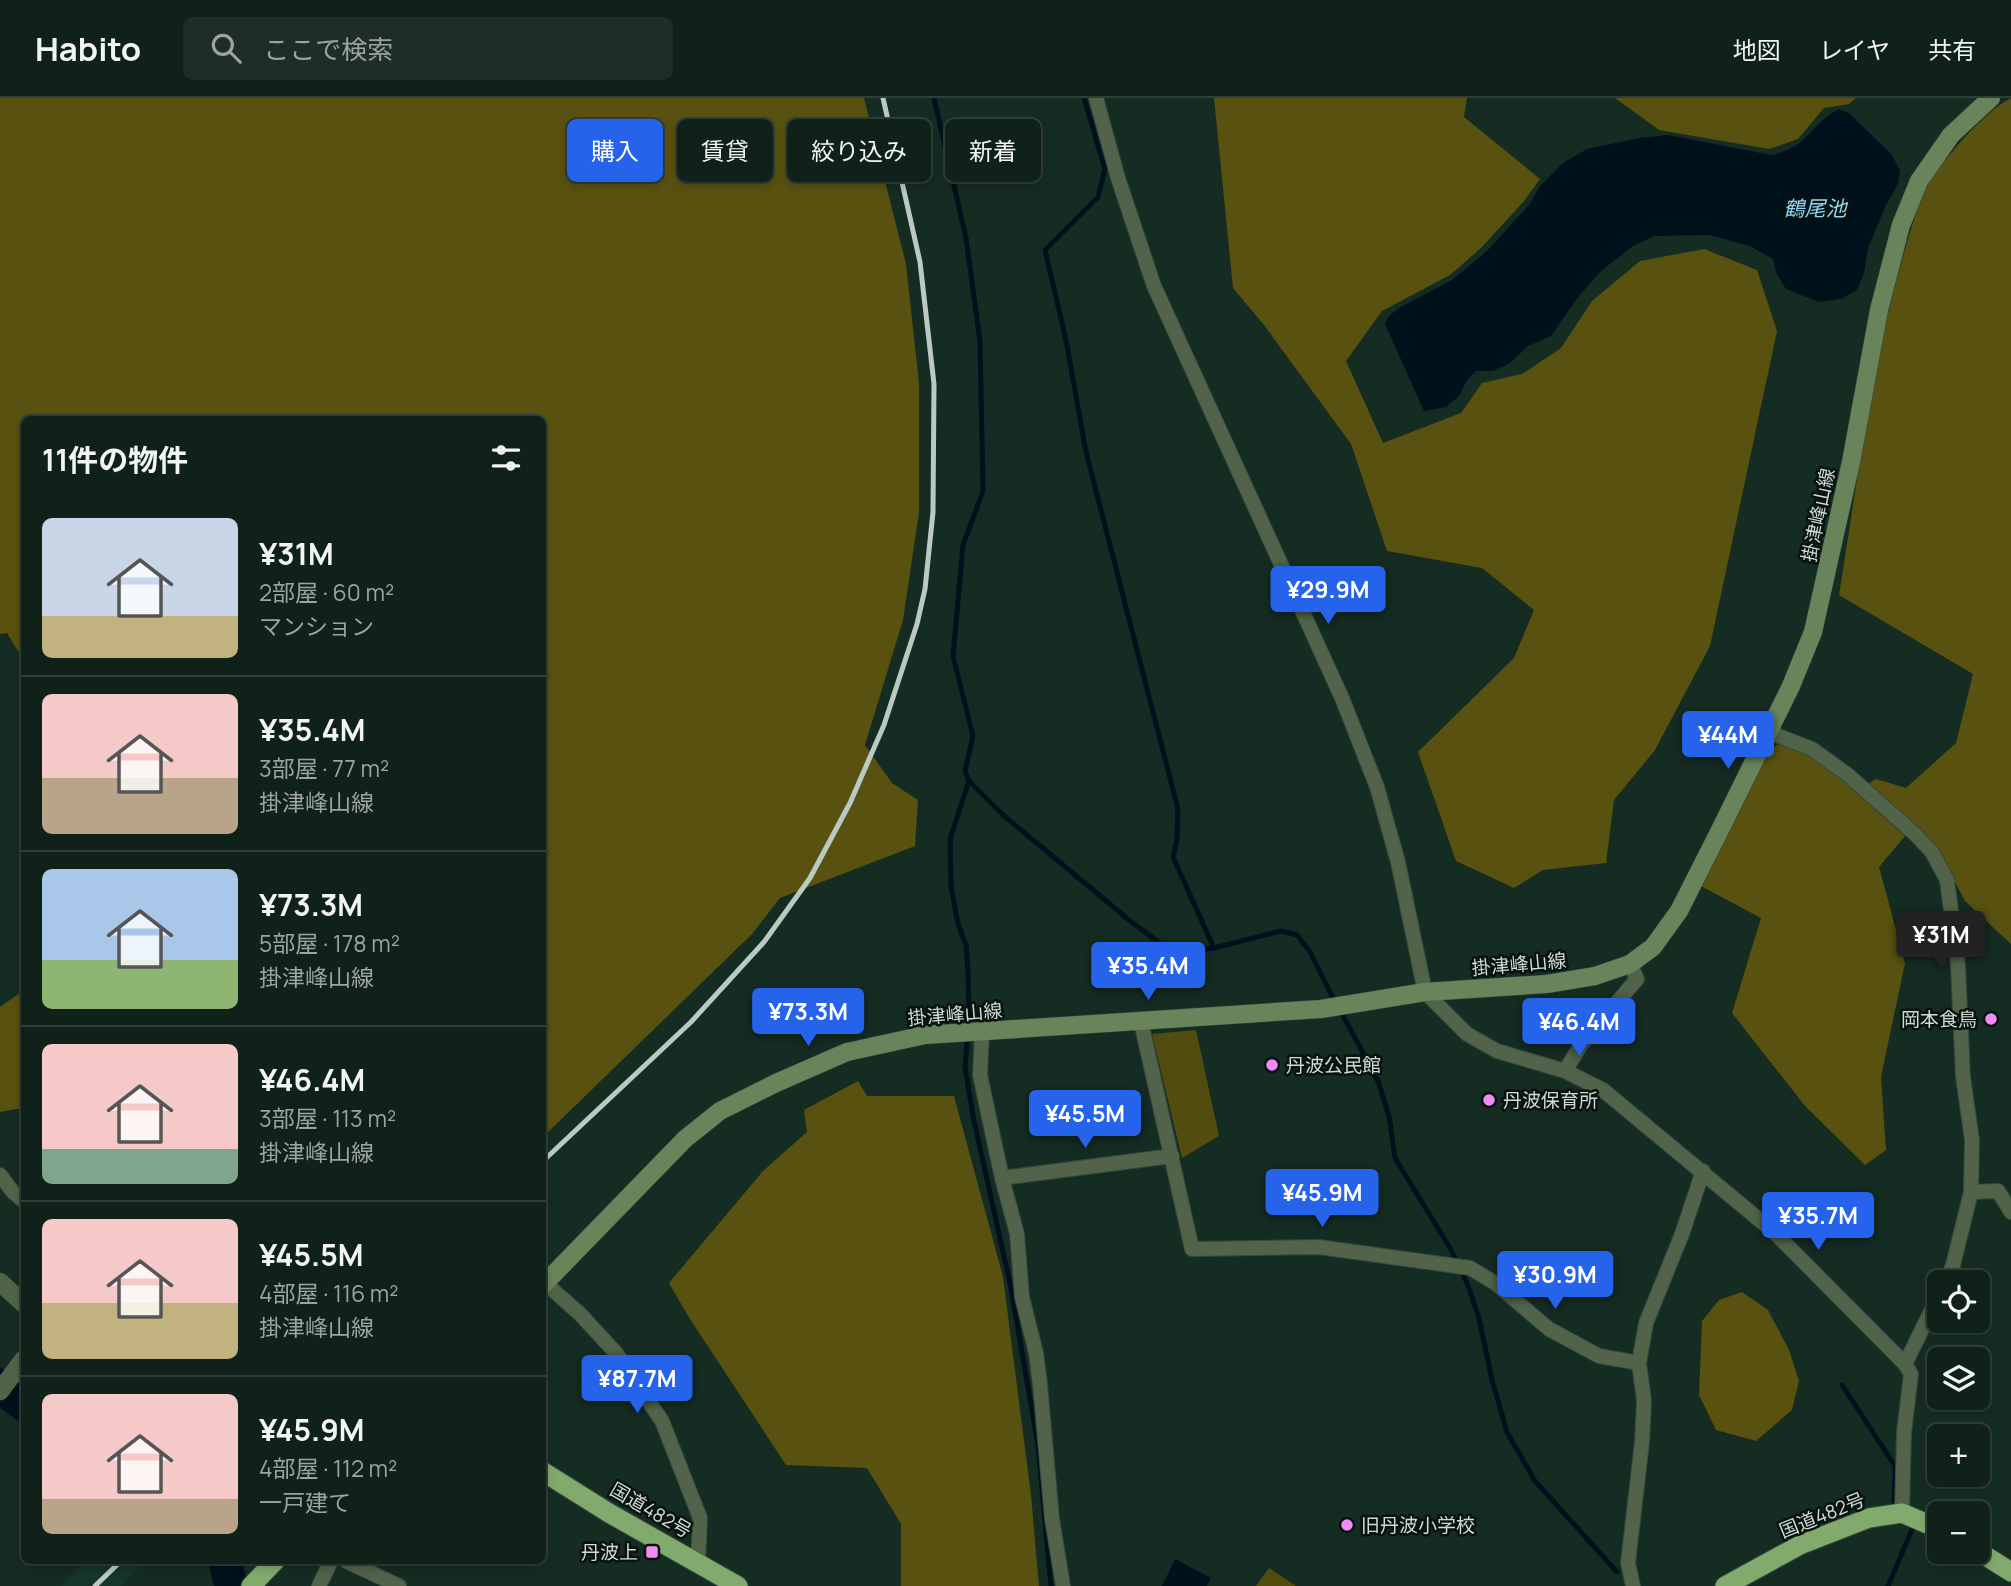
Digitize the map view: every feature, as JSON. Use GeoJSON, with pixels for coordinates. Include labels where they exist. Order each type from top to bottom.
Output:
{"type":"FeatureCollection","features":[{"type":"Feature","properties":{"kind":"highway","name":"国道482号"},"geometry":{"type":"LineString","coordinates":[[546,1474],[609,1513],[738,1586]]}},
{"type":"Feature","properties":{"kind":"highway","name":"国道482号"},"geometry":{"type":"LineString","coordinates":[[1725,1586],[1800,1545],[1869,1518],[1902,1513]]}},
{"type":"Feature","properties":{"kind":"highway"},"geometry":{"type":"LineString","coordinates":[[1902,1513],[1927,1524]]}},
{"type":"Feature","properties":{"kind":"highway"},"geometry":{"type":"LineString","coordinates":[[1990,1559],[2011,1572]]}},
{"type":"Feature","properties":{"kind":"main road","name":"掛津峰山線"},"geometry":{"type":"LineString","coordinates":[[546,1283],[685,1139],[720,1111],[848,1052],[925,1035],[1321,1009],[1425,992],[1547,984],[1595,976],[1630,964],[1653,947],[1679,911],[1791,686],[1813,632],[1851,462],[1879,310],[1900,225],[1919,181],[1951,135],[1991,98]]}},
{"type":"Feature","properties":{"kind":"street"},"geometry":{"type":"LineString","coordinates":[[1096,98],[1118,178],[1154,286],[1342,698],[1377,787],[1398,862],[1425,992],[1467,1034],[1497,1051],[1565,1071],[1603,1090],[1774,1232],[1905,1364],[1911,1374],[1904,1432],[1902,1513]]}},
{"type":"Feature","properties":{"kind":"street"},"geometry":{"type":"LineString","coordinates":[[1768,732],[1812,749],[1848,775],[1916,835],[1932,852],[1947,880],[1958,965],[1963,1077],[1972,1140],[1971,1192],[1951,1270]]}},
{"type":"Feature","properties":{"kind":"street"},"geometry":{"type":"LineString","coordinates":[[1565,1071],[1581,1045],[1637,979],[1630,964]]}},
{"type":"Feature","properties":{"kind":"street"},"geometry":{"type":"LineString","coordinates":[[1141,1022],[1192,1249],[1319,1247],[1470,1268],[1495,1283],[1549,1329],[1599,1356],[1639,1363]]}},
{"type":"Feature","properties":{"kind":"street"},"geometry":{"type":"LineString","coordinates":[[973,1032],[1002,1178],[1017,1234],[1021,1297],[1036,1353],[1052,1519],[1062,1586]]}},
{"type":"Feature","properties":{"kind":"street"},"geometry":{"type":"LineString","coordinates":[[1002,1178],[1172,1156]]}},
{"type":"Feature","properties":{"kind":"street"},"geometry":{"type":"LineString","coordinates":[[1633,1586],[1628,1563],[1643,1442],[1644,1401],[1639,1363],[1646,1323],[1682,1234],[1703,1171]]}},
{"type":"Feature","properties":{"kind":"street"},"geometry":{"type":"LineString","coordinates":[[0,1175],[21,1198]]}},
{"type":"Feature","properties":{"kind":"street"},"geometry":{"type":"LineString","coordinates":[[1971,1192],[1998,1191],[2011,1212]]}},
{"type":"Feature","properties":{"kind":"street"},"geometry":{"type":"LineString","coordinates":[[0,1282],[21,1301]]}},
{"type":"Feature","properties":{"kind":"street"},"geometry":{"type":"LineString","coordinates":[[546,1287],[580,1314],[616,1353],[662,1421],[700,1518],[698,1563]]}},
{"type":"Feature","properties":{"kind":"street"},"geometry":{"type":"LineString","coordinates":[[1905,1364],[1927,1319]]}},
{"type":"Feature","properties":{"kind":"street"},"geometry":{"type":"LineString","coordinates":[[0,1391],[21,1363]]}},
{"type":"Feature","properties":{"kind":"street"},"geometry":{"type":"LineString","coordinates":[[319,1586],[330,1564]]}},
{"type":"Feature","properties":{"kind":"street"},"geometry":{"type":"LineString","coordinates":[[352,1564],[399,1586]]}},
{"type":"Feature","properties":{"kind":"shaded area"},"geometry":{"type":"Polygon","coordinates":[[[0,98],[864,98],[869,119],[787,119],[787,182],[885,182],[906,264],[919,383],[919,512],[903,620],[865,745],[892,783],[918,800],[915,846],[780,898],[752,934],[546,1134],[546,416],[21,416],[21,656],[7,633],[0,634],[0,98]]]}},
{"type":"Feature","properties":{"kind":"shaded area"},"geometry":{"type":"Polygon","coordinates":[[[1214,98],[1467,98],[1464,117],[1540,179],[1524,201],[1481,248],[1450,275],[1382,311],[1346,361],[1383,443],[1461,413],[1482,383],[1522,374],[1561,348],[1592,301],[1640,261],[1704,249],[1757,270],[1777,331],[1710,646],[1655,750],[1614,800],[1606,863],[1543,870],[1514,888],[1456,861],[1418,752],[1514,658],[1534,610],[1482,568],[1387,551],[1351,444],[1264,325],[1233,288],[1214,98]]]}},
{"type":"Feature","properties":{"kind":"shaded area"},"geometry":{"type":"Polygon","coordinates":[[[1615,98],[1856,98],[1849,104],[1824,108],[1798,139],[1769,149],[1659,130],[1615,98]]]}},
{"type":"Feature","properties":{"kind":"shaded area"},"geometry":{"type":"Polygon","coordinates":[[[2011,98],[2011,944],[1965,901],[1937,848],[1868,784],[1876,779],[1906,788],[1956,743],[1973,674],[1839,595],[1878,359],[1916,213],[1931,180],[1951,153],[1988,114],[2011,98]]]}},
{"type":"Feature","properties":{"kind":"shaded area"},"geometry":{"type":"Polygon","coordinates":[[[1779,744],[1808,752],[1905,836],[1879,867],[1905,963],[1881,1077],[1886,1150],[1865,1165],[1805,1106],[1732,1013],[1761,918],[1699,885],[1767,750],[1779,744]]]}},
{"type":"Feature","properties":{"kind":"shaded area"},"geometry":{"type":"Polygon","coordinates":[[[21,992],[21,1108],[0,1112],[0,1007],[21,992]]]}},
{"type":"Feature","properties":{"kind":"shaded area"},"geometry":{"type":"Polygon","coordinates":[[[1196,1030],[1219,1136],[1182,1158],[1152,1034],[1196,1030]]]}},
{"type":"Feature","properties":{"kind":"shaded area"},"geometry":{"type":"Polygon","coordinates":[[[858,1081],[867,1096],[954,1096],[1003,1277],[1031,1495],[1039,1586],[901,1586],[901,1524],[867,1468],[786,1465],[669,1283],[763,1171],[807,1132],[804,1110],[858,1081]]]}},
{"type":"Feature","properties":{"kind":"shaded area"},"geometry":{"type":"Polygon","coordinates":[[[1742,1292],[1768,1310],[1789,1350],[1799,1381],[1792,1410],[1756,1441],[1716,1430],[1699,1395],[1702,1321],[1719,1300],[1742,1292]]]}},
{"type":"Feature","properties":{"kind":"shaded area"},"geometry":{"type":"Polygon","coordinates":[[[83,1564],[143,1564],[122,1586],[61,1586],[83,1564]]]}},
{"type":"Feature","properties":{"kind":"shaded area"},"geometry":{"type":"Polygon","coordinates":[[[1269,1568],[1296,1586],[1256,1586],[1269,1568]]]}},
{"type":"Feature","properties":{"kind":"water","name":"鶴尾池"},"geometry":{"type":"Polygon","coordinates":[[[1839,109],[1849,113],[1892,155],[1900,171],[1898,184],[1868,248],[1864,273],[1857,290],[1841,299],[1819,302],[1786,289],[1777,274],[1773,259],[1750,246],[1709,235],[1654,236],[1633,246],[1601,271],[1578,297],[1551,336],[1528,346],[1510,363],[1493,371],[1476,371],[1467,380],[1459,396],[1446,407],[1424,411],[1385,324],[1389,316],[1452,280],[1486,252],[1530,204],[1540,186],[1563,163],[1587,149],[1668,135],[1771,155],[1794,147],[1821,121],[1839,109]]]}},
{"type":"Feature","properties":{"kind":"water"},"geometry":{"type":"Polygon","coordinates":[[[1944,921],[1946,950],[1924,952],[1932,925],[1944,921]]]}},
{"type":"Feature","properties":{"kind":"water"},"geometry":{"type":"Polygon","coordinates":[[[0,1367],[21,1383],[21,1423],[0,1408],[0,1367]]]}},
{"type":"Feature","properties":{"kind":"water"},"geometry":{"type":"Polygon","coordinates":[[[1175,1559],[1211,1578],[1207,1586],[1162,1586],[1175,1559]]]}},
{"type":"Feature","properties":{"kind":"water"},"geometry":{"type":"Polygon","coordinates":[[[209,1564],[243,1564],[248,1586],[214,1586],[209,1564]]]}},
{"type":"Feature","properties":{"kind":"waterway"},"geometry":{"type":"LineString","coordinates":[[934,98],[966,238],[980,341],[983,491],[963,545],[953,656],[973,736],[965,771],[969,781],[1003,815],[1166,948],[1188,951],[1214,948],[1281,931],[1297,935],[1310,952],[1335,1002]]}},
{"type":"Feature","properties":{"kind":"waterway"},"geometry":{"type":"LineString","coordinates":[[1084,98],[1105,169],[1098,197],[1045,250],[1066,340],[1086,452],[1178,809],[1177,839],[1173,857],[1214,948]]}},
{"type":"Feature","properties":{"kind":"waterway"},"geometry":{"type":"LineString","coordinates":[[969,781],[950,839],[951,886],[958,924],[966,945],[968,970],[969,1019],[965,1067],[973,1116],[1011,1288],[1038,1445],[1051,1586]]}},
{"type":"Feature","properties":{"kind":"waterway"},"geometry":{"type":"LineString","coordinates":[[1340,1010],[1378,1081],[1389,1116],[1395,1158],[1450,1248],[1467,1283],[1479,1318],[1492,1380],[1507,1432],[1535,1481],[1617,1572]]}},
{"type":"Feature","properties":{"kind":"waterway"},"geometry":{"type":"LineString","coordinates":[[1842,1385],[1895,1466],[1894,1509]]}},
{"type":"Feature","properties":{"kind":"waterway"},"geometry":{"type":"LineString","coordinates":[[1888,1586],[1914,1525],[1912,1524]]}},
{"type":"Feature","properties":{"kind":"railway"},"geometry":{"type":"LineString","coordinates":[[546,1158],[691,1022],[764,942],[810,878],[850,803],[884,725],[917,624],[925,589],[933,512],[934,384],[920,262],[883,98]]}},
{"type":"Feature","properties":{"kind":"railway"},"geometry":{"type":"LineString","coordinates":[[95,1586],[118,1564]]}},
{"type":"Feature","properties":{"kind":"place","name":"岡本食鳥"},"geometry":{"type":"Point","coordinates":[1991,1019]}},
{"type":"Feature","properties":{"kind":"place","name":"丹波公民館"},"geometry":{"type":"Point","coordinates":[1272,1065]}},
{"type":"Feature","properties":{"kind":"place","name":"丹波保育所"},"geometry":{"type":"Point","coordinates":[1489,1100]}},
{"type":"Feature","properties":{"kind":"place","name":"旧丹波小学校"},"geometry":{"type":"Point","coordinates":[1347,1525]}},
{"type":"Feature","properties":{"kind":"place","name":"丹波上"},"geometry":{"type":"Point","coordinates":[652,1552]}}]}
